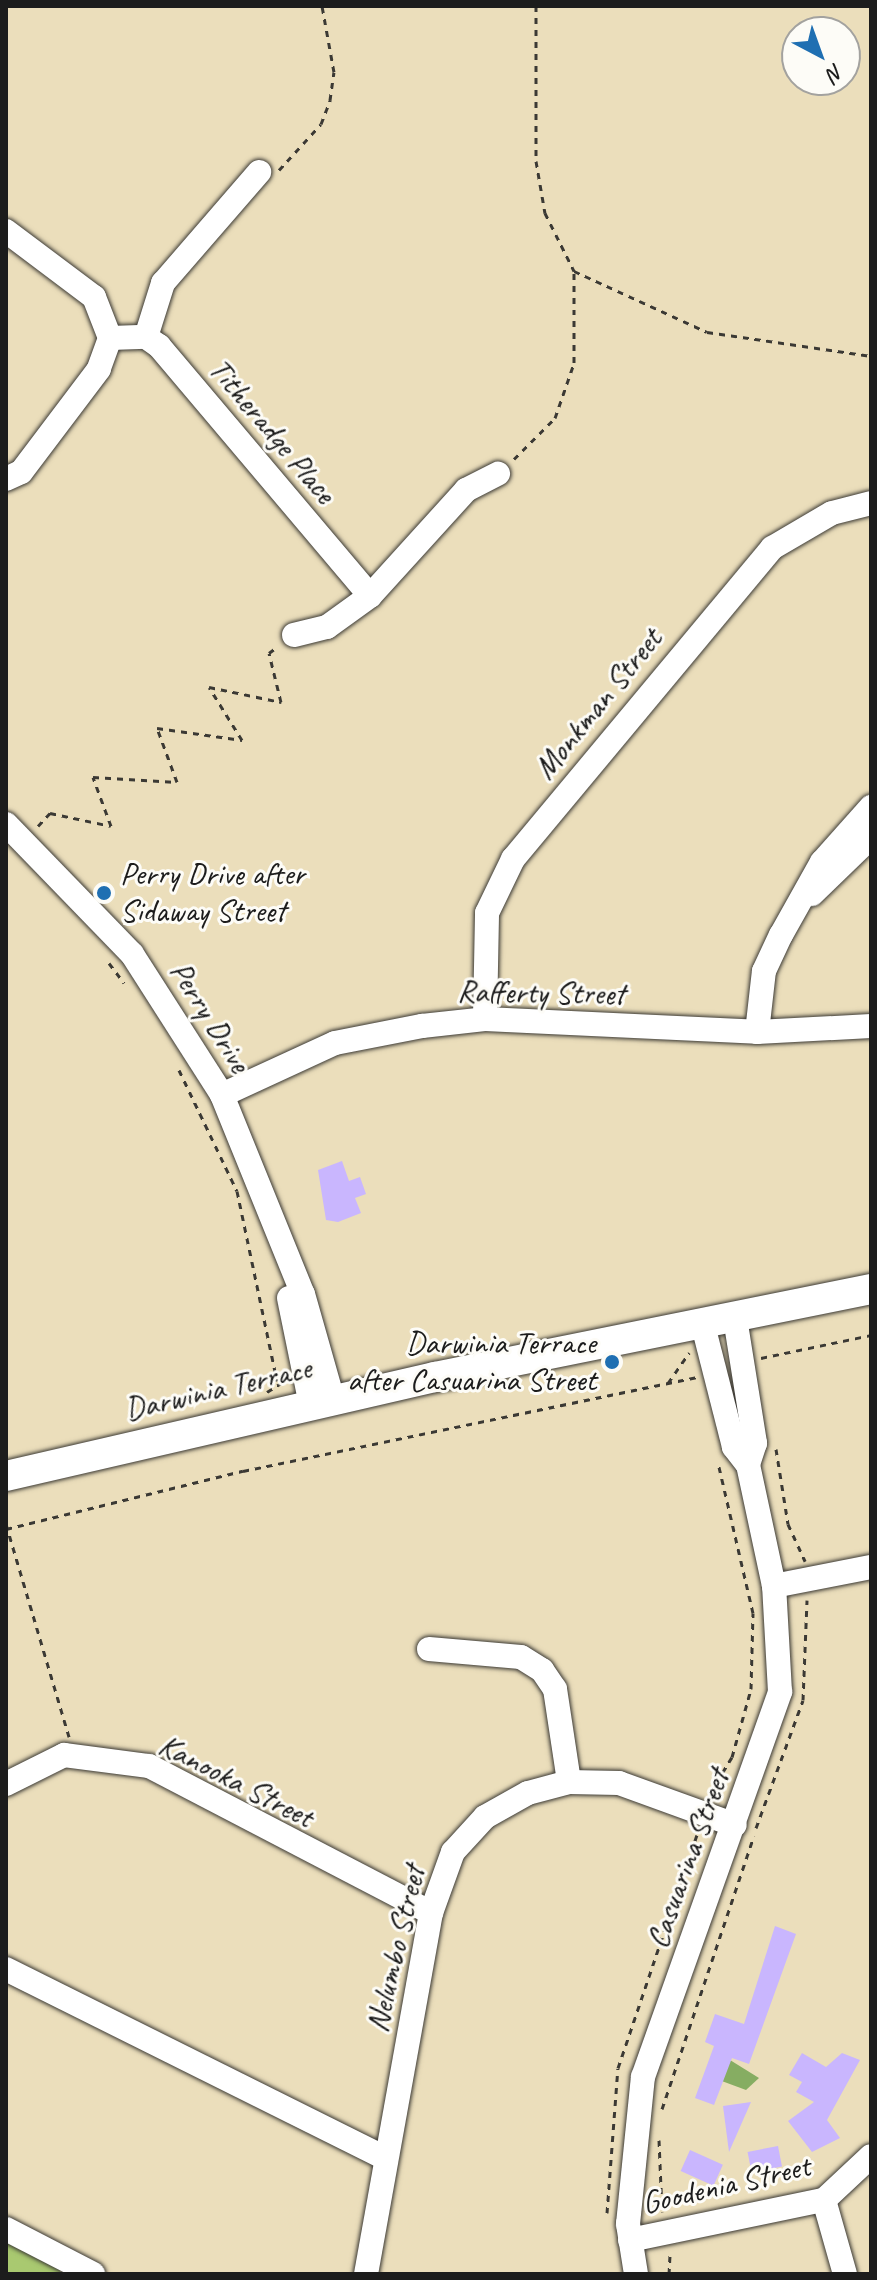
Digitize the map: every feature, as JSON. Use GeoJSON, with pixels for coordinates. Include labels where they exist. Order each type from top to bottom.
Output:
{"type":"FeatureCollection","features":[{"type":"Feature","properties":{"kind":"main road","name":"Darwinia Terrace"},"geometry":{"type":"LineString","coordinates":[[6,1476],[322,1402],[871,1289]]}},
{"type":"Feature","properties":{"kind":"street"},"geometry":{"type":"LineString","coordinates":[[110,338],[146,337],[163,283],[259,172]]}},
{"type":"Feature","properties":{"kind":"street"},"geometry":{"type":"LineString","coordinates":[[6,231],[94,297],[110,338],[99,369],[21,472],[6,479]]}},
{"type":"Feature","properties":{"kind":"street","name":"Titheradge Place"},"geometry":{"type":"LineString","coordinates":[[146,337],[370,596]]}},
{"type":"Feature","properties":{"kind":"street"},"geometry":{"type":"LineString","coordinates":[[294,635],[327,627],[370,596],[466,490],[498,474]]}},
{"type":"Feature","properties":{"kind":"street","name":"Monkman Street"},"geometry":{"type":"LineString","coordinates":[[485,1019],[487,913],[513,859],[772,548],[832,513],[871,503]]}},
{"type":"Feature","properties":{"kind":"street"},"geometry":{"type":"LineString","coordinates":[[757,1032],[764,971],[822,862],[871,807]]}},
{"type":"Feature","properties":{"kind":"street","name":"Perry Drive"},"geometry":{"type":"LineString","coordinates":[[8,830],[132,954],[222,1095],[294,1285],[289,1298],[322,1402]]}},
{"type":"Feature","properties":{"kind":"street"},"geometry":{"type":"LineString","coordinates":[[803,900],[871,837]]}},
{"type":"Feature","properties":{"kind":"street","name":"Rafferty Street"},"geometry":{"type":"LineString","coordinates":[[222,1095],[335,1043],[485,1019],[757,1032],[871,1026]]}},
{"type":"Feature","properties":{"kind":"street","name":"Casuarina Street"},"geometry":{"type":"LineString","coordinates":[[735,1318],[755,1443],[748,1465]]}},
{"type":"Feature","properties":{"kind":"street","name":"Casuarina Street"},"geometry":{"type":"LineString","coordinates":[[636,2274],[630,2240],[643,2077],[780,1692],[774,1586],[748,1465],[734,1447],[703,1325]]}},
{"type":"Feature","properties":{"kind":"street"},"geometry":{"type":"LineString","coordinates":[[774,1586],[871,1567]]}},
{"type":"Feature","properties":{"kind":"street"},"geometry":{"type":"LineString","coordinates":[[429,1649],[521,1657],[542,1670],[555,1689],[569,1782]]}},
{"type":"Feature","properties":{"kind":"street"},"geometry":{"type":"LineString","coordinates":[[6,1784],[71,1756]]}},
{"type":"Feature","properties":{"kind":"street","name":"Kanooka Street"},"geometry":{"type":"LineString","coordinates":[[71,1756],[149,1766],[431,1913]]}},
{"type":"Feature","properties":{"kind":"street","name":"Nelumbo Street"},"geometry":{"type":"LineString","coordinates":[[366,2274],[431,1913],[453,1852],[485,1817],[528,1793],[569,1782],[619,1783],[735,1825]]}},
{"type":"Feature","properties":{"kind":"street"},"geometry":{"type":"LineString","coordinates":[[6,1969],[385,2158]]}},
{"type":"Feature","properties":{"kind":"street","name":"Goodenia Street"},"geometry":{"type":"LineString","coordinates":[[630,2240],[824,2200],[871,2156]]}},
{"type":"Feature","properties":{"kind":"street"},"geometry":{"type":"LineString","coordinates":[[824,2200],[845,2274]]}},
{"type":"Feature","properties":{"kind":"street"},"geometry":{"type":"LineString","coordinates":[[6,2229],[87,2273]]}},
{"type":"Feature","properties":{"kind":"path"},"geometry":{"type":"LineString","coordinates":[[259,172],[290,163],[330,100],[334,72],[322,6]]}},
{"type":"Feature","properties":{"kind":"path"},"geometry":{"type":"LineString","coordinates":[[498,474],[555,418],[574,363],[574,271],[545,213],[536,161],[536,6]]}},
{"type":"Feature","properties":{"kind":"path"},"geometry":{"type":"LineString","coordinates":[[574,271],[707,332],[871,356]]}},
{"type":"Feature","properties":{"kind":"path"},"geometry":{"type":"LineString","coordinates":[[44,820],[50,813],[111,826],[93,777],[177,782],[157,728],[242,740],[209,687],[281,702],[269,653],[294,635]]}},
{"type":"Feature","properties":{"kind":"path"},"geometry":{"type":"LineString","coordinates":[[99,952],[128,989]]}},
{"type":"Feature","properties":{"kind":"path"},"geometry":{"type":"LineString","coordinates":[[171,1055],[237,1191],[277,1381]]}},
{"type":"Feature","properties":{"kind":"path"},"geometry":{"type":"LineString","coordinates":[[744,1374],[760,1358],[871,1335]]}},
{"type":"Feature","properties":{"kind":"path"},"geometry":{"type":"LineString","coordinates":[[71,1756],[68,1712],[7,1527],[243,1471],[698,1376],[717,1380]]}},
{"type":"Feature","properties":{"kind":"green space"},"geometry":{"type":"Polygon","coordinates":[[[730,2060],[759,2078],[746,2090],[719,2080],[730,2060]]]}},
{"type":"Feature","properties":{"kind":"green space"},"geometry":{"type":"Polygon","coordinates":[[[6,2240],[59,2268],[61,2274],[6,2274],[6,2240]]]}},
{"type":"Feature","properties":{"kind":"building"},"geometry":{"type":"Polygon","coordinates":[[[342,1161],[349,1181],[360,1177],[366,1194],[355,1198],[361,1213],[338,1222],[326,1220],[318,1170],[342,1161]]]}},
{"type":"Feature","properties":{"kind":"building"},"geometry":{"type":"Polygon","coordinates":[[[775,1926],[796,1934],[749,2064],[732,2058],[714,2105],[695,2098],[714,2046],[705,2042],[715,2014],[744,2024],[775,1926]]]}},
{"type":"Feature","properties":{"kind":"building"},"geometry":{"type":"Polygon","coordinates":[[[802,2053],[826,2067],[842,2053],[860,2060],[827,2120],[840,2138],[812,2152],[788,2121],[814,2102],[796,2092],[802,2082],[789,2075],[802,2053]]]}},
{"type":"Feature","properties":{"kind":"building"},"geometry":{"type":"Polygon","coordinates":[[[751,2102],[729,2152],[723,2106],[751,2102]]]}},
{"type":"Feature","properties":{"kind":"building"},"geometry":{"type":"Polygon","coordinates":[[[778,2146],[782,2167],[752,2173],[748,2152],[778,2146]]]}},
{"type":"Feature","properties":{"kind":"building"},"geometry":{"type":"Polygon","coordinates":[[[690,2150],[723,2165],[714,2186],[681,2171],[690,2150]]]}},
{"type":"Feature","properties":{"kind":"place","name":"Perry Drive after Sidaway Street"},"geometry":{"type":"Point","coordinates":[104,893]}},
{"type":"Feature","properties":{"kind":"place","name":"Darwinia Terrace after Casuarina Street"},"geometry":{"type":"Point","coordinates":[612,1362]}}]}
